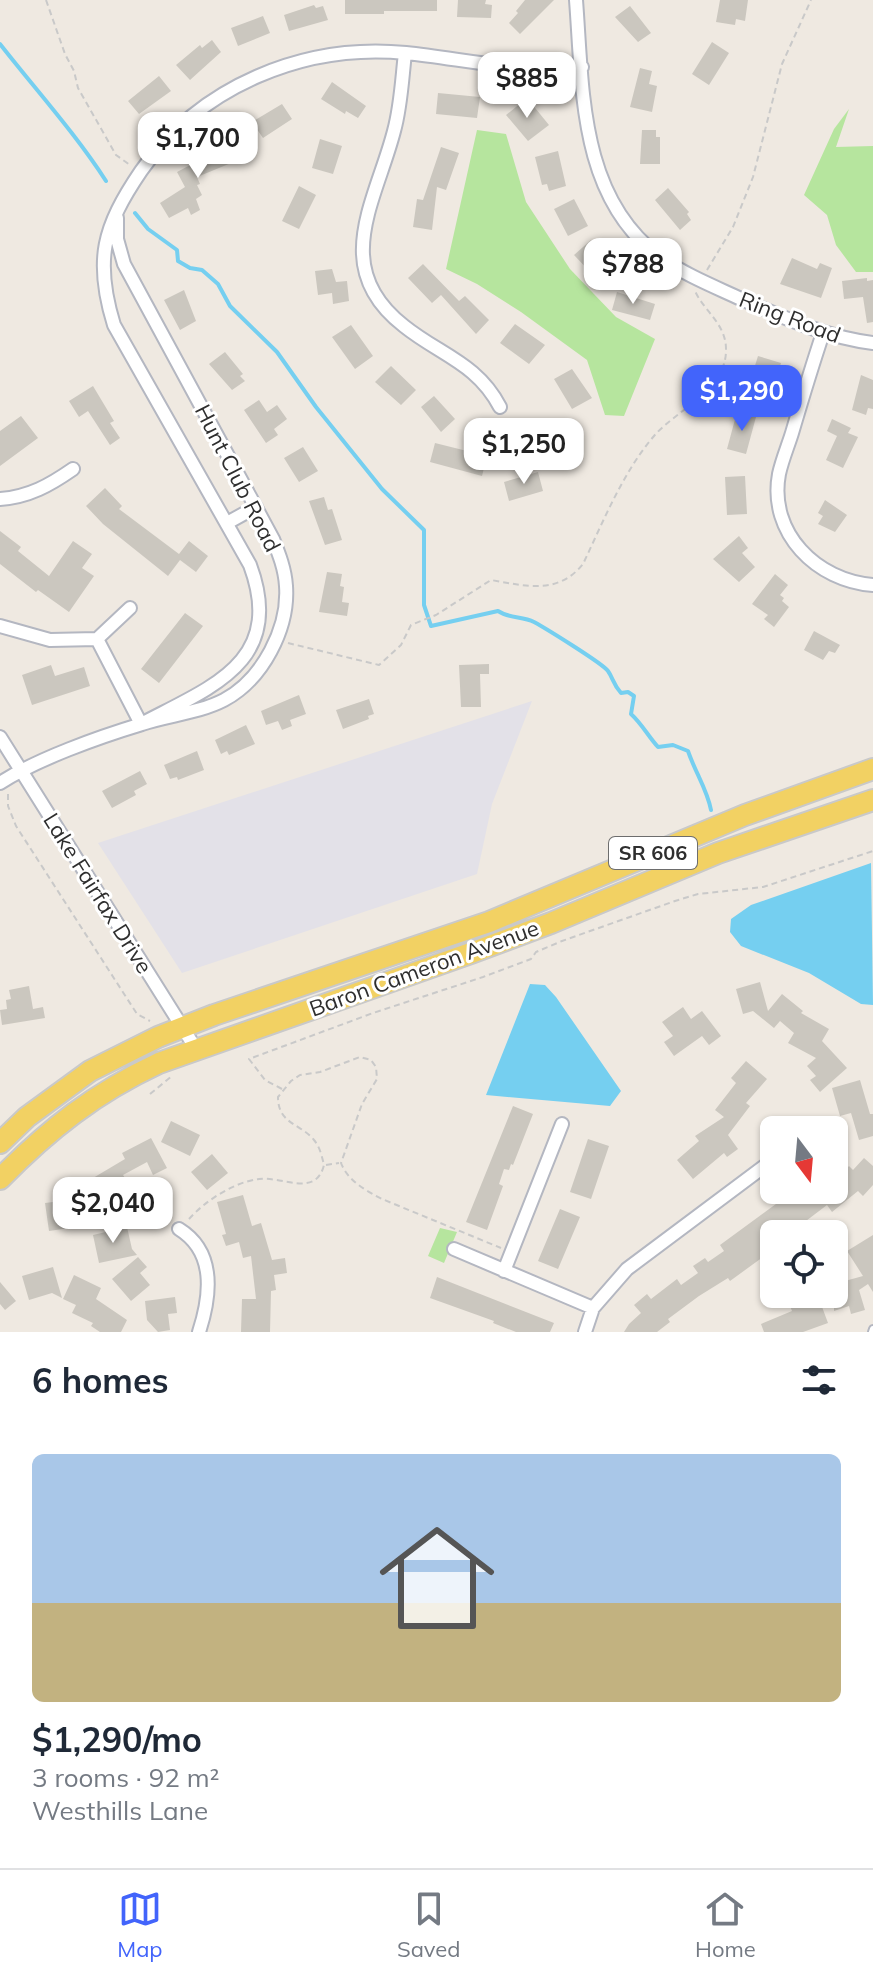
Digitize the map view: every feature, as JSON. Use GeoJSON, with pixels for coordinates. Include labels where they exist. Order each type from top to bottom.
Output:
{"type":"FeatureCollection","features":[{"type":"Feature","properties":{"kind":"main road","name":"Baron Cameron Avenue"},"geometry":{"type":"LineString","coordinates":[[0,1143],[27,1117],[90,1071],[158,1037],[489,922],[745,815],[873,769]]}},
{"type":"Feature","properties":{"kind":"main road","name":"Baron Cameron Avenue"},"geometry":{"type":"LineString","coordinates":[[0,1179],[35,1142],[62,1120],[125,1079],[196,1049],[471,953],[718,853],[873,800]]}},
{"type":"Feature","properties":{"kind":"street","name":"Ring Road"},"geometry":{"type":"LineString","coordinates":[[576,0],[589,134],[600,178],[624,221],[659,256],[700,280],[823,333],[873,343]]}},
{"type":"Feature","properties":{"kind":"street","name":"Hunt Club Road"},"geometry":{"type":"LineString","coordinates":[[141,724],[229,675],[254,640],[259,612],[257,584],[227,523],[114,325],[102,274],[106,241],[140,173],[169,138],[196,113],[244,82],[287,65],[329,54],[362,51],[405,53],[552,70],[582,67]]}},
{"type":"Feature","properties":{"kind":"street"},"geometry":{"type":"LineString","coordinates":[[405,53],[394,133],[364,225],[364,263],[378,299],[390,314],[404,327],[470,369],[492,391],[500,407]]}},
{"type":"Feature","properties":{"kind":"street","name":"Hunt Club Road"},"geometry":{"type":"LineString","coordinates":[[2,782],[21,769],[141,724],[226,699],[255,674],[275,640],[284,614],[286,583],[282,563],[256,507],[124,264],[117,239],[117,215]]}},
{"type":"Feature","properties":{"kind":"street"},"geometry":{"type":"LineString","coordinates":[[823,333],[779,474],[780,509],[795,543],[820,569],[851,583],[873,585]]}},
{"type":"Feature","properties":{"kind":"street"},"geometry":{"type":"LineString","coordinates":[[0,499],[25,496],[73,469]]}},
{"type":"Feature","properties":{"kind":"street"},"geometry":{"type":"LineString","coordinates":[[227,523],[256,507]]}},
{"type":"Feature","properties":{"kind":"street"},"geometry":{"type":"LineString","coordinates":[[0,626],[50,640],[97,639],[130,608]]}},
{"type":"Feature","properties":{"kind":"street"},"geometry":{"type":"LineString","coordinates":[[97,639],[141,724]]}},
{"type":"Feature","properties":{"kind":"street","name":"Lake Fairfax Drive"},"geometry":{"type":"LineString","coordinates":[[0,737],[196,1049]]}},
{"type":"Feature","properties":{"kind":"street"},"geometry":{"type":"LineString","coordinates":[[504,1271],[562,1124]]}},
{"type":"Feature","properties":{"kind":"street"},"geometry":{"type":"LineString","coordinates":[[585,1332],[593,1308],[633,1263],[760,1169]]}},
{"type":"Feature","properties":{"kind":"street"},"geometry":{"type":"LineString","coordinates":[[179,1229],[190,1236],[205,1258],[207,1295],[199,1332]]}},
{"type":"Feature","properties":{"kind":"street"},"geometry":{"type":"LineString","coordinates":[[454,1249],[593,1308]]}},
{"type":"Feature","properties":{"kind":"path"},"geometry":{"type":"LineString","coordinates":[[46,0],[90,113],[116,155],[140,173]]}},
{"type":"Feature","properties":{"kind":"path"},"geometry":{"type":"LineString","coordinates":[[707,271],[733,227],[753,177],[782,64],[811,0]]}},
{"type":"Feature","properties":{"kind":"path"},"geometry":{"type":"LineString","coordinates":[[275,640],[379,665],[401,645],[411,625],[436,615],[491,580],[539,588],[560,584],[574,576],[632,468],[655,434],[702,396],[722,370],[727,348],[721,328],[694,290]]}},
{"type":"Feature","properties":{"kind":"path"},"geometry":{"type":"LineString","coordinates":[[2,782],[16,826],[137,1014],[144,1019],[149,1018],[158,1037]]}},
{"type":"Feature","properties":{"kind":"path"},"geometry":{"type":"LineString","coordinates":[[283,1090],[265,1080],[249,1059],[373,1013],[483,977],[531,959],[536,952],[562,941],[663,904],[698,894],[763,887],[873,851]]}},
{"type":"Feature","properties":{"kind":"path"},"geometry":{"type":"LineString","coordinates":[[179,1229],[201,1205],[245,1183],[266,1179],[310,1183],[317,1180],[324,1165],[315,1141],[282,1115],[278,1097],[300,1075],[320,1072],[360,1057],[371,1060],[376,1067],[377,1079],[362,1104],[341,1163],[349,1178],[382,1199],[511,1252]]}},
{"type":"Feature","properties":{"kind":"path"},"geometry":{"type":"LineString","coordinates":[[150,1094],[179,1071],[172,1059]]}},
{"type":"Feature","properties":{"kind":"path"},"geometry":{"type":"LineString","coordinates":[[324,1165],[341,1163]]}},
{"type":"Feature","properties":{"kind":"shaded area"},"geometry":{"type":"Polygon","coordinates":[[[532,701],[492,804],[477,874],[182,973],[98,843],[532,701]]]}},
{"type":"Feature","properties":{"kind":"green space"},"geometry":{"type":"Polygon","coordinates":[[[849,109],[836,147],[873,146],[873,272],[856,272],[836,245],[827,215],[804,195],[834,129],[849,109]]]}},
{"type":"Feature","properties":{"kind":"green space"},"geometry":{"type":"Polygon","coordinates":[[[477,130],[506,134],[526,202],[570,269],[616,317],[655,339],[624,416],[605,415],[587,360],[521,312],[477,284],[446,269],[477,130]]]}},
{"type":"Feature","properties":{"kind":"green space"},"geometry":{"type":"Polygon","coordinates":[[[440,1228],[457,1232],[444,1263],[428,1256],[440,1228]]]}},
{"type":"Feature","properties":{"kind":"water"},"geometry":{"type":"Polygon","coordinates":[[[871,863],[873,1005],[861,1004],[809,973],[741,946],[730,932],[731,919],[751,905],[871,863]]]}},
{"type":"Feature","properties":{"kind":"water"},"geometry":{"type":"Polygon","coordinates":[[[530,984],[545,985],[556,997],[621,1091],[610,1106],[486,1095],[530,984]]]}},
{"type":"Feature","properties":{"kind":"building"},"geometry":{"type":"Polygon","coordinates":[[[345,0],[437,0],[437,11],[345,14],[345,0]]]}},
{"type":"Feature","properties":{"kind":"building"},"geometry":{"type":"Polygon","coordinates":[[[458,0],[486,0],[485,4],[492,5],[491,18],[457,17],[458,0]]]}},
{"type":"Feature","properties":{"kind":"building"},"geometry":{"type":"Polygon","coordinates":[[[525,0],[554,0],[520,34],[509,23],[525,0]]]}},
{"type":"Feature","properties":{"kind":"building"},"geometry":{"type":"Polygon","coordinates":[[[720,0],[748,0],[745,21],[736,19],[735,25],[716,22],[720,0]]]}},
{"type":"Feature","properties":{"kind":"building"},"geometry":{"type":"Polygon","coordinates":[[[314,5],[316,8],[323,6],[328,20],[289,31],[284,15],[314,5]]]}},
{"type":"Feature","properties":{"kind":"building"},"geometry":{"type":"Polygon","coordinates":[[[630,6],[651,33],[638,42],[615,17],[630,6]]]}},
{"type":"Feature","properties":{"kind":"building"},"geometry":{"type":"Polygon","coordinates":[[[263,16],[270,33],[238,46],[231,28],[263,16]]]}},
{"type":"Feature","properties":{"kind":"building"},"geometry":{"type":"Polygon","coordinates":[[[212,40],[221,52],[190,80],[176,65],[200,45],[202,48],[212,40]]]}},
{"type":"Feature","properties":{"kind":"building"},"geometry":{"type":"Polygon","coordinates":[[[712,42],[729,53],[709,85],[692,74],[712,42]]]}},
{"type":"Feature","properties":{"kind":"building"},"geometry":{"type":"Polygon","coordinates":[[[640,68],[652,71],[649,84],[657,86],[652,112],[630,107],[640,68]]]}},
{"type":"Feature","properties":{"kind":"building"},"geometry":{"type":"Polygon","coordinates":[[[159,76],[171,91],[139,114],[128,101],[159,76]]]}},
{"type":"Feature","properties":{"kind":"building"},"geometry":{"type":"Polygon","coordinates":[[[332,82],[366,106],[358,118],[321,99],[332,82]]]}},
{"type":"Feature","properties":{"kind":"building"},"geometry":{"type":"Polygon","coordinates":[[[438,93],[480,97],[477,118],[436,114],[438,93]]]}},
{"type":"Feature","properties":{"kind":"building"},"geometry":{"type":"Polygon","coordinates":[[[527,98],[549,125],[528,141],[506,115],[527,98]]]}},
{"type":"Feature","properties":{"kind":"building"},"geometry":{"type":"Polygon","coordinates":[[[282,104],[292,119],[263,138],[252,122],[282,104]]]}},
{"type":"Feature","properties":{"kind":"building"},"geometry":{"type":"Polygon","coordinates":[[[642,130],[656,130],[656,137],[660,137],[660,164],[640,164],[642,130]]]}},
{"type":"Feature","properties":{"kind":"building"},"geometry":{"type":"Polygon","coordinates":[[[320,139],[342,146],[333,174],[312,168],[320,139]]]}},
{"type":"Feature","properties":{"kind":"building"},"geometry":{"type":"Polygon","coordinates":[[[234,141],[240,155],[234,157],[236,161],[197,177],[202,195],[196,199],[200,210],[191,215],[188,208],[169,218],[160,203],[185,187],[177,172],[234,141]]]}},
{"type":"Feature","properties":{"kind":"building"},"geometry":{"type":"Polygon","coordinates":[[[441,147],[459,153],[446,190],[437,187],[432,230],[413,227],[417,199],[423,200],[441,147]]]}},
{"type":"Feature","properties":{"kind":"building"},"geometry":{"type":"Polygon","coordinates":[[[558,151],[566,186],[549,191],[547,184],[542,185],[535,157],[558,151]]]}},
{"type":"Feature","properties":{"kind":"building"},"geometry":{"type":"Polygon","coordinates":[[[299,186],[316,195],[299,229],[282,221],[299,186]]]}},
{"type":"Feature","properties":{"kind":"building"},"geometry":{"type":"Polygon","coordinates":[[[668,188],[689,212],[687,214],[691,220],[680,230],[655,200],[668,188]]]}},
{"type":"Feature","properties":{"kind":"building"},"geometry":{"type":"Polygon","coordinates":[[[574,199],[588,226],[568,236],[554,209],[574,199]]]}},
{"type":"Feature","properties":{"kind":"building"},"geometry":{"type":"Polygon","coordinates":[[[591,240],[614,264],[604,275],[599,268],[592,274],[574,255],[591,240]]]}},
{"type":"Feature","properties":{"kind":"building"},"geometry":{"type":"Polygon","coordinates":[[[792,258],[817,269],[820,263],[832,268],[821,298],[780,284],[792,258]]]}},
{"type":"Feature","properties":{"kind":"building"},"geometry":{"type":"Polygon","coordinates":[[[423,264],[459,301],[465,296],[489,320],[476,334],[441,295],[432,303],[408,278],[423,264]]]}},
{"type":"Feature","properties":{"kind":"building"},"geometry":{"type":"Polygon","coordinates":[[[332,269],[336,282],[347,281],[349,301],[333,304],[332,293],[318,295],[315,271],[332,269]]]}},
{"type":"Feature","properties":{"kind":"building"},"geometry":{"type":"Polygon","coordinates":[[[867,278],[867,281],[873,280],[873,322],[867,323],[863,297],[844,299],[842,281],[867,278]]]}},
{"type":"Feature","properties":{"kind":"building"},"geometry":{"type":"Polygon","coordinates":[[[184,290],[196,321],[180,330],[164,300],[184,290]]]}},
{"type":"Feature","properties":{"kind":"building"},"geometry":{"type":"Polygon","coordinates":[[[617,292],[655,304],[650,320],[612,310],[617,292]]]}},
{"type":"Feature","properties":{"kind":"building"},"geometry":{"type":"Polygon","coordinates":[[[515,324],[545,345],[529,364],[500,343],[515,324]]]}},
{"type":"Feature","properties":{"kind":"building"},"geometry":{"type":"Polygon","coordinates":[[[351,325],[373,356],[355,369],[332,337],[351,325]]]}},
{"type":"Feature","properties":{"kind":"building"},"geometry":{"type":"Polygon","coordinates":[[[225,352],[245,381],[232,390],[209,364],[225,352]]]}},
{"type":"Feature","properties":{"kind":"building"},"geometry":{"type":"Polygon","coordinates":[[[758,356],[781,363],[768,405],[756,402],[762,381],[758,380],[760,373],[753,372],[758,356]]]}},
{"type":"Feature","properties":{"kind":"building"},"geometry":{"type":"Polygon","coordinates":[[[391,366],[416,390],[401,405],[375,382],[391,366]]]}},
{"type":"Feature","properties":{"kind":"building"},"geometry":{"type":"Polygon","coordinates":[[[572,369],[592,398],[572,409],[554,379],[572,369]]]}},
{"type":"Feature","properties":{"kind":"building"},"geometry":{"type":"Polygon","coordinates":[[[861,375],[873,380],[873,409],[868,408],[866,415],[852,410],[861,375]]]}},
{"type":"Feature","properties":{"kind":"building"},"geometry":{"type":"Polygon","coordinates":[[[93,386],[114,421],[110,423],[120,438],[110,445],[88,411],[79,417],[69,401],[93,386]]]}},
{"type":"Feature","properties":{"kind":"building"},"geometry":{"type":"Polygon","coordinates":[[[434,396],[455,419],[441,432],[421,407],[434,396]]]}},
{"type":"Feature","properties":{"kind":"building"},"geometry":{"type":"Polygon","coordinates":[[[259,400],[267,412],[277,405],[287,419],[274,429],[278,435],[266,443],[244,410],[259,400]]]}},
{"type":"Feature","properties":{"kind":"building"},"geometry":{"type":"Polygon","coordinates":[[[737,412],[756,417],[746,454],[727,449],[737,412]]]}},
{"type":"Feature","properties":{"kind":"building"},"geometry":{"type":"Polygon","coordinates":[[[21,416],[38,438],[0,466],[0,431],[21,416]]]}},
{"type":"Feature","properties":{"kind":"building"},"geometry":{"type":"Polygon","coordinates":[[[832,419],[851,428],[848,433],[858,437],[843,468],[826,460],[837,436],[827,431],[832,419]]]}},
{"type":"Feature","properties":{"kind":"building"},"geometry":{"type":"Polygon","coordinates":[[[558,437],[580,441],[574,464],[553,459],[558,437]]]}},
{"type":"Feature","properties":{"kind":"building"},"geometry":{"type":"Polygon","coordinates":[[[435,443],[487,456],[482,476],[430,462],[435,443]]]}},
{"type":"Feature","properties":{"kind":"building"},"geometry":{"type":"Polygon","coordinates":[[[303,447],[318,471],[299,482],[284,458],[303,447]]]}},
{"type":"Feature","properties":{"kind":"building"},"geometry":{"type":"Polygon","coordinates":[[[538,472],[543,491],[509,501],[504,482],[538,472]]]}},
{"type":"Feature","properties":{"kind":"building"},"geometry":{"type":"Polygon","coordinates":[[[745,476],[747,514],[727,515],[725,477],[745,476]]]}},
{"type":"Feature","properties":{"kind":"building"},"geometry":{"type":"Polygon","coordinates":[[[105,488],[122,506],[119,509],[179,554],[189,541],[208,556],[196,572],[180,560],[168,576],[103,524],[86,506],[105,488]]]}},
{"type":"Feature","properties":{"kind":"building"},"geometry":{"type":"Polygon","coordinates":[[[324,497],[328,510],[332,509],[342,540],[325,545],[309,501],[324,497]]]}},
{"type":"Feature","properties":{"kind":"building"},"geometry":{"type":"Polygon","coordinates":[[[825,500],[847,515],[835,532],[818,524],[823,516],[818,513],[825,500]]]}},
{"type":"Feature","properties":{"kind":"building"},"geometry":{"type":"Polygon","coordinates":[[[0,531],[21,547],[18,551],[49,576],[73,541],[92,554],[82,568],[94,576],[69,612],[38,590],[36,592],[0,564],[0,531]]]}},
{"type":"Feature","properties":{"kind":"building"},"geometry":{"type":"Polygon","coordinates":[[[739,536],[748,548],[742,553],[755,567],[739,582],[713,559],[739,536]]]}},
{"type":"Feature","properties":{"kind":"building"},"geometry":{"type":"Polygon","coordinates":[[[327,572],[342,574],[342,602],[349,603],[347,616],[319,612],[327,572]]]}},
{"type":"Feature","properties":{"kind":"building"},"geometry":{"type":"Polygon","coordinates":[[[775,574],[788,585],[780,595],[789,607],[774,627],[764,619],[768,615],[752,604],[775,574]]]}},
{"type":"Feature","properties":{"kind":"building"},"geometry":{"type":"Polygon","coordinates":[[[185,613],[203,626],[159,683],[141,669],[185,613]]]}},
{"type":"Feature","properties":{"kind":"building"},"geometry":{"type":"Polygon","coordinates":[[[814,631],[840,645],[835,653],[829,651],[823,660],[804,650],[814,631]]]}},
{"type":"Feature","properties":{"kind":"building"},"geometry":{"type":"Polygon","coordinates":[[[489,664],[489,674],[480,674],[481,707],[461,707],[459,665],[489,664]]]}},
{"type":"Feature","properties":{"kind":"building"},"geometry":{"type":"Polygon","coordinates":[[[51,665],[55,676],[84,667],[90,686],[32,705],[22,675],[51,665]]]}},
{"type":"Feature","properties":{"kind":"building"},"geometry":{"type":"Polygon","coordinates":[[[299,695],[306,714],[290,720],[292,726],[282,730],[278,721],[266,725],[261,711],[299,695]]]}},
{"type":"Feature","properties":{"kind":"building"},"geometry":{"type":"Polygon","coordinates":[[[369,699],[374,714],[343,729],[336,710],[369,699]]]}},
{"type":"Feature","properties":{"kind":"building"},"geometry":{"type":"Polygon","coordinates":[[[246,725],[255,744],[229,755],[227,751],[221,754],[215,740],[246,725]]]}},
{"type":"Feature","properties":{"kind":"building"},"geometry":{"type":"Polygon","coordinates":[[[197,751],[204,770],[178,780],[177,777],[170,779],[164,765],[197,751]]]}},
{"type":"Feature","properties":{"kind":"building"},"geometry":{"type":"Polygon","coordinates":[[[140,771],[147,784],[134,791],[136,795],[112,808],[102,791],[140,771]]]}},
{"type":"Feature","properties":{"kind":"building"},"geometry":{"type":"Polygon","coordinates":[[[760,982],[768,1011],[782,994],[803,1011],[801,1013],[829,1029],[822,1041],[847,1068],[820,1092],[810,1080],[816,1076],[807,1066],[816,1058],[788,1043],[794,1033],[780,1021],[774,1028],[753,1011],[743,1014],[736,989],[760,982]]]}},
{"type":"Feature","properties":{"kind":"building"},"geometry":{"type":"Polygon","coordinates":[[[29,986],[33,1009],[43,1007],[45,1018],[2,1025],[0,1010],[7,1009],[6,1000],[11,999],[9,990],[29,986]]]}},
{"type":"Feature","properties":{"kind":"building"},"geometry":{"type":"Polygon","coordinates":[[[683,1007],[691,1019],[702,1011],[721,1036],[709,1045],[702,1036],[674,1056],[664,1042],[673,1036],[662,1022],[683,1007]]]}},
{"type":"Feature","properties":{"kind":"building"},"geometry":{"type":"Polygon","coordinates":[[[746,1061],[767,1079],[746,1103],[750,1106],[728,1135],[738,1149],[727,1157],[724,1153],[693,1179],[677,1160],[699,1141],[695,1136],[724,1117],[715,1110],[736,1083],[731,1078],[746,1061]]]}},
{"type":"Feature","properties":{"kind":"building"},"geometry":{"type":"Polygon","coordinates":[[[860,1080],[870,1114],[873,1114],[873,1136],[859,1140],[851,1113],[840,1116],[832,1088],[860,1080]]]}},
{"type":"Feature","properties":{"kind":"building"},"geometry":{"type":"Polygon","coordinates":[[[513,1106],[533,1114],[513,1165],[509,1170],[504,1169],[499,1184],[503,1186],[487,1230],[466,1222],[513,1106]]]}},
{"type":"Feature","properties":{"kind":"building"},"geometry":{"type":"Polygon","coordinates":[[[171,1121],[200,1135],[190,1156],[161,1142],[171,1121]]]}},
{"type":"Feature","properties":{"kind":"building"},"geometry":{"type":"Polygon","coordinates":[[[151,1138],[167,1168],[153,1175],[147,1162],[123,1175],[131,1187],[119,1194],[115,1188],[99,1198],[88,1181],[125,1159],[122,1153],[151,1138]]]}},
{"type":"Feature","properties":{"kind":"building"},"geometry":{"type":"Polygon","coordinates":[[[588,1139],[609,1146],[591,1199],[570,1192],[588,1139]]]}},
{"type":"Feature","properties":{"kind":"building"},"geometry":{"type":"Polygon","coordinates":[[[212,1154],[228,1173],[207,1190],[191,1172],[212,1154]]]}},
{"type":"Feature","properties":{"kind":"building"},"geometry":{"type":"Polygon","coordinates":[[[864,1158],[873,1166],[873,1185],[863,1196],[858,1191],[848,1199],[848,1167],[853,1170],[864,1158]]]}},
{"type":"Feature","properties":{"kind":"building"},"geometry":{"type":"Polygon","coordinates":[[[243,1195],[252,1226],[261,1223],[272,1260],[285,1258],[287,1273],[274,1275],[276,1290],[271,1291],[270,1332],[241,1332],[242,1299],[256,1299],[251,1256],[243,1258],[239,1242],[226,1246],[222,1235],[226,1234],[217,1202],[243,1195]]]}},
{"type":"Feature","properties":{"kind":"building"},"geometry":{"type":"Polygon","coordinates":[[[69,1200],[71,1213],[81,1212],[83,1226],[49,1231],[45,1203],[69,1200]]]}},
{"type":"Feature","properties":{"kind":"building"},"geometry":{"type":"Polygon","coordinates":[[[776,1204],[842,1204],[832,1212],[827,1205],[807,1220],[760,1220],[760,1259],[730,1281],[728,1278],[699,1296],[668,1319],[670,1322],[657,1332],[624,1332],[641,1313],[634,1305],[647,1294],[651,1299],[677,1279],[681,1285],[698,1273],[693,1266],[705,1258],[708,1262],[724,1251],[720,1245],[776,1204]]]}},
{"type":"Feature","properties":{"kind":"building"},"geometry":{"type":"Polygon","coordinates":[[[560,1209],[580,1217],[558,1269],[538,1261],[560,1209]]]}},
{"type":"Feature","properties":{"kind":"building"},"geometry":{"type":"Polygon","coordinates":[[[127,1227],[132,1249],[137,1255],[99,1263],[93,1235],[127,1227]]]}},
{"type":"Feature","properties":{"kind":"building"},"geometry":{"type":"Polygon","coordinates":[[[873,1235],[873,1292],[868,1284],[859,1290],[865,1310],[851,1314],[848,1280],[863,1276],[848,1250],[873,1235]]]}},
{"type":"Feature","properties":{"kind":"building"},"geometry":{"type":"Polygon","coordinates":[[[138,1257],[147,1267],[140,1273],[150,1285],[131,1301],[112,1279],[138,1257]]]}},
{"type":"Feature","properties":{"kind":"building"},"geometry":{"type":"Polygon","coordinates":[[[53,1267],[62,1298],[52,1293],[29,1300],[22,1276],[53,1267]]]}},
{"type":"Feature","properties":{"kind":"building"},"geometry":{"type":"Polygon","coordinates":[[[74,1275],[101,1288],[96,1299],[127,1320],[121,1332],[100,1332],[91,1326],[93,1323],[72,1313],[76,1305],[63,1299],[74,1275]]]}},
{"type":"Feature","properties":{"kind":"building"},"geometry":{"type":"Polygon","coordinates":[[[437,1277],[554,1323],[550,1332],[516,1332],[493,1323],[430,1298],[437,1277]]]}},
{"type":"Feature","properties":{"kind":"building"},"geometry":{"type":"Polygon","coordinates":[[[0,1282],[16,1301],[5,1310],[0,1304],[0,1282]]]}},
{"type":"Feature","properties":{"kind":"building"},"geometry":{"type":"Polygon","coordinates":[[[175,1297],[177,1313],[168,1314],[170,1330],[158,1332],[147,1320],[145,1301],[175,1297]]]}},
{"type":"Feature","properties":{"kind":"building"},"geometry":{"type":"Polygon","coordinates":[[[791,1308],[822,1308],[828,1323],[803,1332],[764,1332],[761,1324],[792,1311],[791,1308]]]}},
{"type":"Feature","properties":{"kind":"waterway"},"geometry":{"type":"LineString","coordinates":[[0,44],[106,181]]}},
{"type":"Feature","properties":{"kind":"waterway"},"geometry":{"type":"LineString","coordinates":[[135,213],[148,229],[177,250],[178,261],[202,270],[218,284],[230,306],[277,352],[316,407],[382,489],[424,530],[424,605],[431,626],[498,611],[534,622],[585,654],[608,671],[621,693],[628,692],[634,696],[631,714],[658,747],[673,745],[688,751],[711,810]]}}]}
